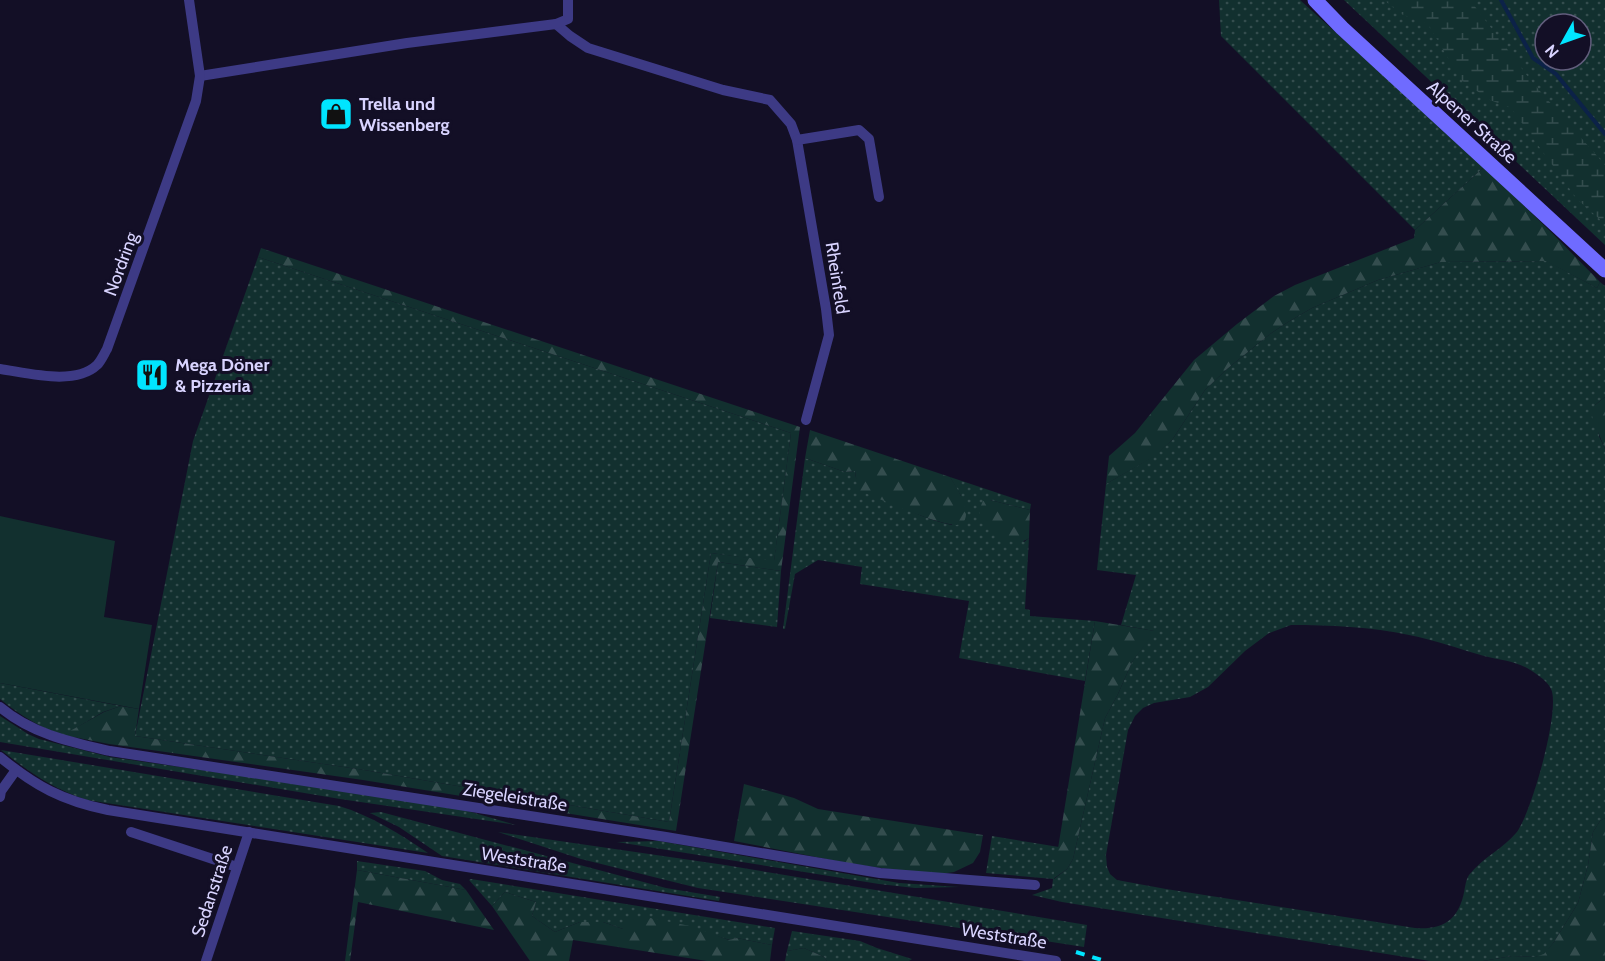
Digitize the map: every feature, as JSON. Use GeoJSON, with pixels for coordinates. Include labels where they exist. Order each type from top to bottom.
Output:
{"type":"FeatureCollection","features":[{"type":"Feature","properties":{"kind":"street","name":"Nordring"},"geometry":{"type":"LineString","coordinates":[[0,369],[58,378],[86,373],[98,364],[111,338],[196,101],[200,76],[189,0]]}},
{"type":"Feature","properties":{"kind":"street"},"geometry":{"type":"LineString","coordinates":[[200,76],[407,43],[556,24],[568,19],[568,0]]}},
{"type":"Feature","properties":{"kind":"street","name":"Alpener Straße"},"geometry":{"type":"LineString","coordinates":[[1315,0],[1409,91],[1605,270]]}},
{"type":"Feature","properties":{"kind":"street","name":"Rheinfeld"},"geometry":{"type":"LineString","coordinates":[[556,24],[588,48],[723,90],[770,100],[791,124],[797,140],[829,336],[806,420]]}},
{"type":"Feature","properties":{"kind":"street"},"geometry":{"type":"LineString","coordinates":[[797,140],[859,130],[868,139],[879,197]]}},
{"type":"Feature","properties":{"kind":"street","name":"Ziegeleistraße"},"geometry":{"type":"LineString","coordinates":[[0,707],[49,735],[110,751],[666,837],[880,873],[1035,885]]}},
{"type":"Feature","properties":{"kind":"street","name":"Weststraße"},"geometry":{"type":"LineString","coordinates":[[0,757],[53,793],[89,806],[1056,961]]}},
{"type":"Feature","properties":{"kind":"street"},"geometry":{"type":"LineString","coordinates":[[0,793],[16,770]]}},
{"type":"Feature","properties":{"kind":"street"},"geometry":{"type":"LineString","coordinates":[[131,832],[237,867]]}},
{"type":"Feature","properties":{"kind":"street","name":"Sedanstraße"},"geometry":{"type":"LineString","coordinates":[[206,961],[249,832]]}},
{"type":"Feature","properties":{"kind":"green space"},"geometry":{"type":"Polygon","coordinates":[[[1219,0],[1300,0],[1484,167],[1415,230],[1221,36],[1219,0]]]}},
{"type":"Feature","properties":{"kind":"green space"},"geometry":{"type":"Polygon","coordinates":[[[1344,0],[1605,0],[1605,245],[1344,0]]]}},
{"type":"Feature","properties":{"kind":"green space"},"geometry":{"type":"Polygon","coordinates":[[[1384,0],[1470,0],[1532,82],[1605,165],[1605,224],[1577,199],[1511,108],[1490,100],[1461,80],[1428,24],[1401,14],[1384,0]]]}},
{"type":"Feature","properties":{"kind":"green space"},"geometry":{"type":"Polygon","coordinates":[[[1484,167],[1600,282],[1597,288],[1546,261],[1441,262],[1378,280],[1312,308],[1270,334],[1205,390],[1172,440],[1155,456],[1106,484],[1109,456],[1135,433],[1194,360],[1274,296],[1295,285],[1414,238],[1415,230],[1484,167]]]}},
{"type":"Feature","properties":{"kind":"green space"},"geometry":{"type":"Polygon","coordinates":[[[261,248],[800,427],[781,571],[718,562],[676,831],[363,780],[109,744],[68,736],[70,731],[104,712],[121,706],[139,709],[135,736],[364,770],[669,822],[711,553],[774,561],[791,433],[258,257],[261,248]]]}},
{"type":"Feature","properties":{"kind":"green space"},"geometry":{"type":"Polygon","coordinates":[[[258,257],[791,433],[774,562],[711,553],[669,822],[364,770],[135,736],[193,441],[258,257]]]}},
{"type":"Feature","properties":{"kind":"green space"},"geometry":{"type":"Polygon","coordinates":[[[1547,261],[1597,288],[1600,282],[1605,286],[1605,397],[1595,405],[1599,436],[1605,449],[1605,818],[1600,821],[1593,832],[1588,865],[1578,903],[1554,942],[1544,955],[1535,957],[1512,956],[1483,961],[1430,961],[1062,902],[1032,895],[1052,888],[1053,879],[986,873],[992,836],[1059,847],[1054,879],[1067,869],[1073,859],[1105,718],[1132,662],[1154,631],[1121,625],[1136,575],[1097,570],[1106,484],[1154,456],[1172,440],[1205,390],[1227,369],[1288,322],[1312,308],[1378,280],[1441,262],[1547,261]],[[1291,625],[1269,633],[1245,651],[1208,687],[1190,697],[1154,703],[1143,708],[1135,716],[1128,730],[1106,855],[1110,874],[1117,880],[1166,889],[1415,928],[1432,928],[1446,923],[1460,906],[1469,875],[1516,833],[1522,822],[1543,762],[1552,717],[1551,689],[1539,676],[1518,664],[1428,639],[1365,628],[1291,625]]]}},
{"type":"Feature","properties":{"kind":"green space"},"geometry":{"type":"Polygon","coordinates":[[[1605,397],[1605,449],[1591,411],[1605,397]]]}},
{"type":"Feature","properties":{"kind":"green space"},"geometry":{"type":"Polygon","coordinates":[[[810,430],[950,477],[963,500],[965,520],[961,524],[954,525],[942,522],[858,490],[855,471],[845,472],[805,458],[810,430]]]}},
{"type":"Feature","properties":{"kind":"green space"},"geometry":{"type":"Polygon","coordinates":[[[805,458],[845,472],[855,471],[856,478],[902,506],[938,522],[952,525],[961,496],[950,477],[1031,504],[1030,510],[990,500],[1024,542],[1029,538],[1025,609],[1030,610],[1030,616],[1095,621],[1085,681],[959,658],[969,601],[860,584],[862,567],[818,560],[795,574],[785,629],[783,629],[805,458]]]}},
{"type":"Feature","properties":{"kind":"green space"},"geometry":{"type":"Polygon","coordinates":[[[990,500],[1030,510],[1029,538],[1016,542],[1008,541],[988,528],[980,512],[983,501],[990,500]]]}},
{"type":"Feature","properties":{"kind":"green space"},"geometry":{"type":"Polygon","coordinates":[[[0,516],[115,541],[104,617],[152,625],[139,709],[0,683],[0,516]]]}},
{"type":"Feature","properties":{"kind":"green space"},"geometry":{"type":"Polygon","coordinates":[[[718,562],[781,571],[777,627],[710,618],[718,562]]]}},
{"type":"Feature","properties":{"kind":"green space"},"geometry":{"type":"Polygon","coordinates":[[[1095,621],[1155,631],[1132,662],[1105,718],[1073,859],[1067,869],[1053,879],[1095,621]]]}},
{"type":"Feature","properties":{"kind":"green space"},"geometry":{"type":"Polygon","coordinates":[[[0,683],[121,706],[103,712],[71,731],[68,736],[32,721],[0,699],[0,683]]]}},
{"type":"Feature","properties":{"kind":"green space"},"geometry":{"type":"Polygon","coordinates":[[[0,716],[39,739],[110,757],[411,800],[464,810],[516,825],[340,799],[0,742],[0,716]]]}},
{"type":"Feature","properties":{"kind":"green space"},"geometry":{"type":"Polygon","coordinates":[[[1,750],[339,806],[374,820],[428,853],[87,800],[42,779],[1,750]]]}},
{"type":"Feature","properties":{"kind":"green space"},"geometry":{"type":"Polygon","coordinates":[[[744,784],[794,798],[818,809],[983,835],[980,852],[973,863],[954,872],[940,874],[852,864],[734,841],[744,784]]]}},
{"type":"Feature","properties":{"kind":"green space"},"geometry":{"type":"Polygon","coordinates":[[[381,812],[666,888],[720,897],[719,901],[442,856],[399,827],[370,813],[381,812]]]}},
{"type":"Feature","properties":{"kind":"green space"},"geometry":{"type":"Polygon","coordinates":[[[1605,818],[1605,961],[1483,961],[1512,956],[1535,957],[1544,954],[1578,903],[1588,865],[1593,832],[1600,821],[1605,818]]]}},
{"type":"Feature","properties":{"kind":"green space"},"geometry":{"type":"Polygon","coordinates":[[[498,832],[725,865],[1087,925],[1084,947],[698,888],[581,859],[498,832]]]}},
{"type":"Feature","properties":{"kind":"green space"},"geometry":{"type":"Polygon","coordinates":[[[659,841],[899,883],[959,887],[915,888],[879,884],[617,842],[659,841]]]}},
{"type":"Feature","properties":{"kind":"green space"},"geometry":{"type":"Polygon","coordinates":[[[357,861],[425,871],[442,880],[460,884],[466,890],[357,870],[357,861]]]}},
{"type":"Feature","properties":{"kind":"green space"},"geometry":{"type":"Polygon","coordinates":[[[357,870],[466,890],[494,930],[358,902],[350,961],[345,961],[357,870]]]}},
{"type":"Feature","properties":{"kind":"green space"},"geometry":{"type":"Polygon","coordinates":[[[469,880],[775,928],[772,945],[737,938],[730,940],[713,935],[623,929],[603,922],[580,922],[555,932],[532,916],[536,902],[505,892],[492,906],[469,880]]]}},
{"type":"Feature","properties":{"kind":"green space"},"geometry":{"type":"Polygon","coordinates":[[[505,892],[536,902],[532,916],[555,932],[580,922],[603,922],[623,929],[631,918],[650,918],[690,926],[729,940],[737,938],[772,945],[770,961],[707,961],[573,940],[569,961],[530,961],[492,906],[505,892]]]}},
{"type":"Feature","properties":{"kind":"green space"},"geometry":{"type":"Polygon","coordinates":[[[792,931],[860,941],[912,959],[909,961],[827,961],[824,957],[804,948],[787,951],[792,931]]]}},
{"type":"Feature","properties":{"kind":"green space"},"geometry":{"type":"Polygon","coordinates":[[[804,948],[824,957],[827,961],[785,961],[787,951],[804,948]]]}},
{"type":"Feature","properties":{"kind":"waterway"},"geometry":{"type":"LineString","coordinates":[[1501,0],[1533,58],[1556,74],[1605,134]]}},
{"type":"Feature","properties":{"kind":"railway"},"geometry":{"type":"LineString","coordinates":[[1076,952],[1105,961]]}},
{"type":"Feature","properties":{"kind":"place","name":"Trella und Wissenberg"},"geometry":{"type":"Point","coordinates":[336,114]}},
{"type":"Feature","properties":{"kind":"place","name":"Mega Döner & Pizzeria"},"geometry":{"type":"Point","coordinates":[152,375]}}]}
